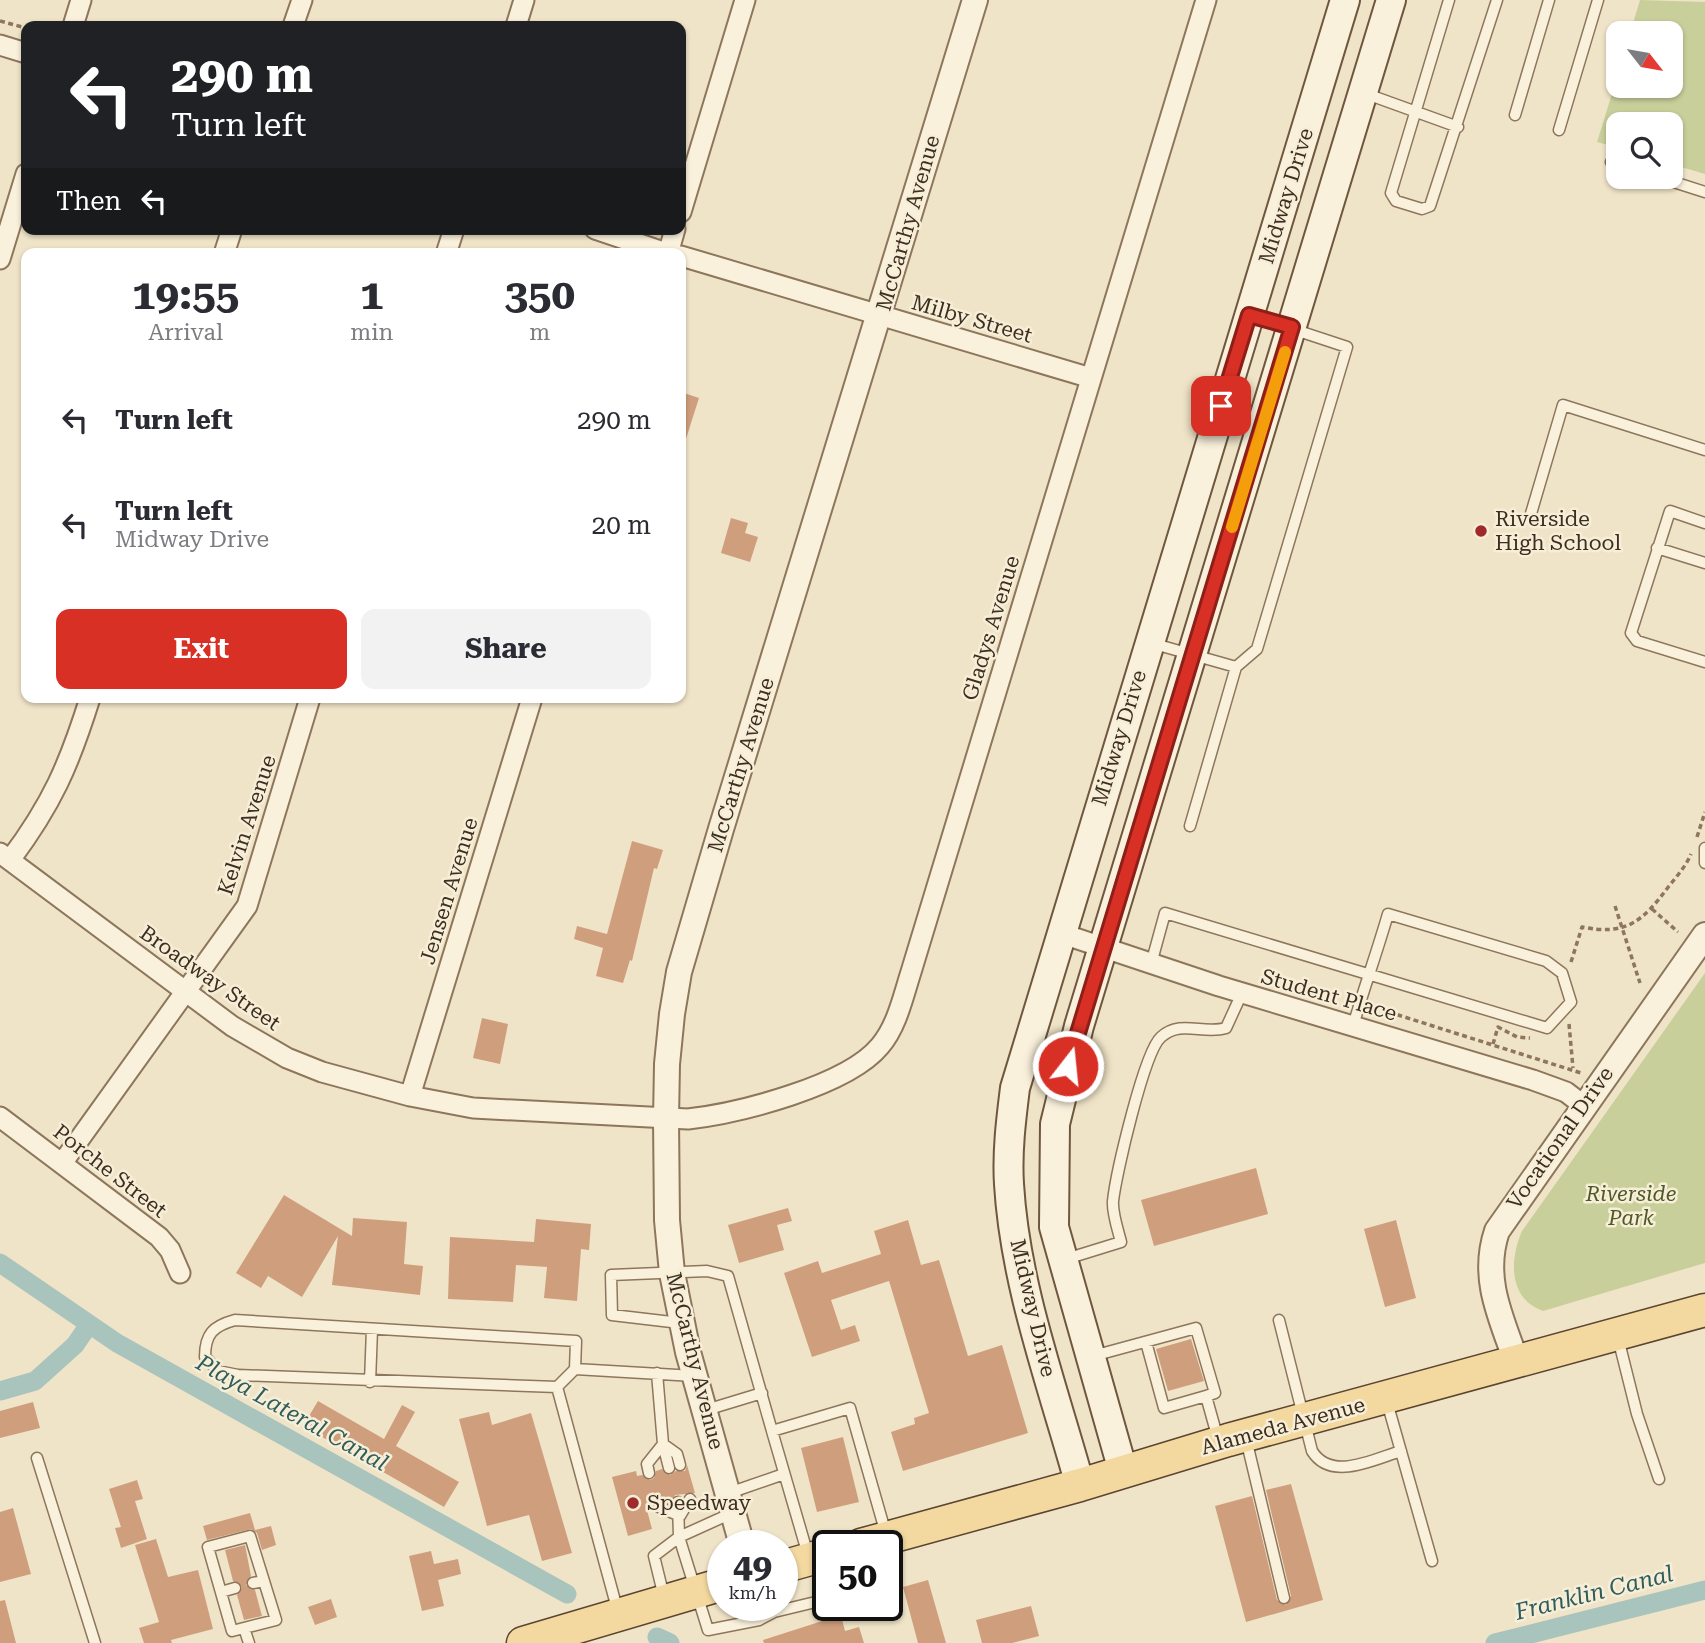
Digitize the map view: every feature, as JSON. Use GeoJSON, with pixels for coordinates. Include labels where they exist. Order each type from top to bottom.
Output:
{"type":"FeatureCollection","features":[{"type":"Feature","properties":{"kind":"main road","name":"Midway Drive"},"geometry":{"type":"LineString","coordinates":[[1080,1485],[1029,1302],[1009,1184],[1010,1134],[1016,1088],[1060,933],[1345,0]]}},
{"type":"Feature","properties":{"kind":"main road","name":"Midway Drive"},"geometry":{"type":"LineString","coordinates":[[1123,1471],[1089,1357],[1053,1216],[1055,1124],[1068,1066],[1391,0]]}},
{"type":"Feature","properties":{"kind":"main road","name":"Alameda Avenue"},"geometry":{"type":"LineString","coordinates":[[903,1534],[1232,1439],[1705,1310]]}},
{"type":"Feature","properties":{"kind":"main road"},"geometry":{"type":"LineString","coordinates":[[523,1643],[707,1589]]}},
{"type":"Feature","properties":{"kind":"street"},"geometry":{"type":"LineString","coordinates":[[75,21],[81,0]]}},
{"type":"Feature","properties":{"kind":"street"},"geometry":{"type":"LineString","coordinates":[[295,21],[302,0]]}},
{"type":"Feature","properties":{"kind":"street"},"geometry":{"type":"LineString","coordinates":[[518,21],[524,0]]}},
{"type":"Feature","properties":{"kind":"street"},"geometry":{"type":"LineString","coordinates":[[686,195],[745,0]]}},
{"type":"Feature","properties":{"kind":"street","name":"McCarthy Avenue"},"geometry":{"type":"LineString","coordinates":[[738,1530],[695,1376],[672,1273],[667,1220],[667,1064],[680,972],[800,569],[880,317],[975,0]]}},
{"type":"Feature","properties":{"kind":"street","name":"Gladys Avenue"},"geometry":{"type":"LineString","coordinates":[[666,1119],[711,1116],[823,1083],[868,1059],[891,1030],[1206,0]]}},
{"type":"Feature","properties":{"kind":"street"},"geometry":{"type":"LineString","coordinates":[[0,45],[21,51]]}},
{"type":"Feature","properties":{"kind":"street"},"geometry":{"type":"LineString","coordinates":[[0,259],[21,190]]}},
{"type":"Feature","properties":{"kind":"street"},"geometry":{"type":"LineString","coordinates":[[613,235],[650,248]]}},
{"type":"Feature","properties":{"kind":"street","name":"Milby Street"},"geometry":{"type":"LineString","coordinates":[[686,258],[1091,378]]}},
{"type":"Feature","properties":{"kind":"street"},"geometry":{"type":"LineString","coordinates":[[5,856],[34,829],[61,783],[88,703]]}},
{"type":"Feature","properties":{"kind":"street","name":"Kelvin Avenue"},"geometry":{"type":"LineString","coordinates":[[62,1162],[247,906],[308,703]]}},
{"type":"Feature","properties":{"kind":"street","name":"Jensen Avenue"},"geometry":{"type":"LineString","coordinates":[[410,1096],[530,703]]}},
{"type":"Feature","properties":{"kind":"street","name":"Broadway Street"},"geometry":{"type":"LineString","coordinates":[[5,856],[232,1026],[287,1058],[322,1072],[410,1096],[472,1108],[666,1119]]}},
{"type":"Feature","properties":{"kind":"street","name":"Student Place"},"geometry":{"type":"LineString","coordinates":[[1060,933],[1242,993],[1533,1080],[1566,1092],[1583,1105]]}},
{"type":"Feature","properties":{"kind":"street","name":"Vocational Drive"},"geometry":{"type":"LineString","coordinates":[[1517,1363],[1492,1288],[1490,1252],[1497,1231],[1705,935]]}},
{"type":"Feature","properties":{"kind":"street","name":"Porche Street"},"geometry":{"type":"LineString","coordinates":[[0,1117],[159,1237],[170,1250],[180,1273]]}},
{"type":"Feature","properties":{"kind":"lane"},"geometry":{"type":"LineString","coordinates":[[1449,0],[1391,193],[1396,201],[1409,207],[1422,209],[1430,206],[1458,127],[1497,0]]}},
{"type":"Feature","properties":{"kind":"lane"},"geometry":{"type":"LineString","coordinates":[[1515,115],[1549,0]]}},
{"type":"Feature","properties":{"kind":"lane"},"geometry":{"type":"LineString","coordinates":[[1559,130],[1598,0]]}},
{"type":"Feature","properties":{"kind":"lane"},"geometry":{"type":"LineString","coordinates":[[1363,93],[1458,127]]}},
{"type":"Feature","properties":{"kind":"lane"},"geometry":{"type":"LineString","coordinates":[[1683,185],[1705,192]]}},
{"type":"Feature","properties":{"kind":"lane"},"geometry":{"type":"LineString","coordinates":[[1190,826],[1236,667],[1257,649],[1347,346],[1249,315]]}},
{"type":"Feature","properties":{"kind":"lane"},"geometry":{"type":"LineString","coordinates":[[1530,517],[1563,405],[1705,450]]}},
{"type":"Feature","properties":{"kind":"lane"},"geometry":{"type":"LineString","coordinates":[[1705,523],[1670,511],[1630,633],[1637,641],[1705,662]]}},
{"type":"Feature","properties":{"kind":"lane"},"geometry":{"type":"LineString","coordinates":[[1657,548],[1705,563]]}},
{"type":"Feature","properties":{"kind":"lane"},"geometry":{"type":"LineString","coordinates":[[1149,642],[1236,667]]}},
{"type":"Feature","properties":{"kind":"lane"},"geometry":{"type":"LineString","coordinates":[[1705,848],[1705,863]]}},
{"type":"Feature","properties":{"kind":"lane"},"geometry":{"type":"LineString","coordinates":[[1152,964],[1165,913],[1369,974],[1546,1028],[1571,1002],[1562,974],[1546,961],[1388,914],[1369,974],[1353,1026]]}},
{"type":"Feature","properties":{"kind":"lane"},"geometry":{"type":"LineString","coordinates":[[1063,1261],[1121,1242],[1113,1203],[1146,1064],[1159,1038],[1177,1027],[1213,1032],[1226,1028],[1242,993]]}},
{"type":"Feature","properties":{"kind":"lane"},"geometry":{"type":"LineString","coordinates":[[683,1323],[612,1315],[611,1275],[707,1271],[729,1276],[784,1474],[812,1555]]}},
{"type":"Feature","properties":{"kind":"lane"},"geometry":{"type":"LineString","coordinates":[[234,1321],[576,1341],[575,1369],[557,1387],[238,1376],[218,1371],[205,1357],[205,1340],[217,1325],[234,1321]]}},
{"type":"Feature","properties":{"kind":"lane"},"geometry":{"type":"LineString","coordinates":[[1279,1321],[1312,1451],[1317,1460],[1331,1467],[1349,1466],[1401,1451]]}},
{"type":"Feature","properties":{"kind":"lane"},"geometry":{"type":"LineString","coordinates":[[1089,1357],[1196,1328],[1215,1393],[1164,1408],[1146,1342]]}},
{"type":"Feature","properties":{"kind":"lane"},"geometry":{"type":"LineString","coordinates":[[370,1382],[372,1329]]}},
{"type":"Feature","properties":{"kind":"lane"},"geometry":{"type":"LineString","coordinates":[[1617,1334],[1637,1414],[1659,1479]]}},
{"type":"Feature","properties":{"kind":"lane"},"geometry":{"type":"LineString","coordinates":[[575,1369],[695,1376]]}},
{"type":"Feature","properties":{"kind":"lane"},"geometry":{"type":"LineString","coordinates":[[657,1373],[663,1444],[669,1468]]}},
{"type":"Feature","properties":{"kind":"lane"},"geometry":{"type":"LineString","coordinates":[[557,1387],[619,1614]]}},
{"type":"Feature","properties":{"kind":"lane"},"geometry":{"type":"LineString","coordinates":[[705,1410],[762,1394]]}},
{"type":"Feature","properties":{"kind":"lane"},"geometry":{"type":"LineString","coordinates":[[1206,1396],[1232,1439],[1284,1598]]}},
{"type":"Feature","properties":{"kind":"lane"},"geometry":{"type":"LineString","coordinates":[[1386,1398],[1432,1561]]}},
{"type":"Feature","properties":{"kind":"lane"},"geometry":{"type":"LineString","coordinates":[[772,1431],[850,1408],[872,1530]]}},
{"type":"Feature","properties":{"kind":"lane"},"geometry":{"type":"LineString","coordinates":[[663,1444],[677,1454],[680,1465]]}},
{"type":"Feature","properties":{"kind":"lane"},"geometry":{"type":"LineString","coordinates":[[649,1473],[647,1464],[663,1444]]}},
{"type":"Feature","properties":{"kind":"lane"},"geometry":{"type":"LineString","coordinates":[[37,1458],[95,1643]]}},
{"type":"Feature","properties":{"kind":"lane"},"geometry":{"type":"LineString","coordinates":[[664,1601],[654,1556],[730,1503],[784,1474]]}},
{"type":"Feature","properties":{"kind":"lane"},"geometry":{"type":"LineString","coordinates":[[680,1516],[690,1499]]}},
{"type":"Feature","properties":{"kind":"lane"},"geometry":{"type":"LineString","coordinates":[[678,1502],[679,1537],[707,1583]]}},
{"type":"Feature","properties":{"kind":"lane"},"geometry":{"type":"LineString","coordinates":[[659,1507],[680,1516]]}},
{"type":"Feature","properties":{"kind":"lane"},"geometry":{"type":"LineString","coordinates":[[250,1536],[258,1582],[276,1620],[232,1631],[221,1592],[208,1547],[250,1536]]}},
{"type":"Feature","properties":{"kind":"lane"},"geometry":{"type":"LineString","coordinates":[[221,1592],[235,1588]]}},
{"type":"Feature","properties":{"kind":"lane"},"geometry":{"type":"LineString","coordinates":[[708,1621],[708,1630],[754,1621]]}},
{"type":"Feature","properties":{"kind":"lane"},"geometry":{"type":"LineString","coordinates":[[244,1628],[248,1643]]}},
{"type":"Feature","properties":{"kind":"path"},"geometry":{"type":"LineString","coordinates":[[0,21],[21,27]]}},
{"type":"Feature","properties":{"kind":"path"},"geometry":{"type":"LineString","coordinates":[[1574,970],[1571,961],[1582,927],[1600,931],[1623,929],[1652,909],[1688,860],[1705,812]]}},
{"type":"Feature","properties":{"kind":"path"},"geometry":{"type":"LineString","coordinates":[[1615,906],[1640,983]]}},
{"type":"Feature","properties":{"kind":"path"},"geometry":{"type":"LineString","coordinates":[[1652,909],[1678,932]]}},
{"type":"Feature","properties":{"kind":"path"},"geometry":{"type":"LineString","coordinates":[[1360,1003],[1573,1068],[1581,1073]]}},
{"type":"Feature","properties":{"kind":"path"},"geometry":{"type":"LineString","coordinates":[[1561,1030],[1573,1018]]}},
{"type":"Feature","properties":{"kind":"path"},"geometry":{"type":"LineString","coordinates":[[1569,1024],[1573,1068]]}},
{"type":"Feature","properties":{"kind":"path"},"geometry":{"type":"LineString","coordinates":[[1493,1044],[1498,1027],[1517,1037],[1538,1039]]}},
{"type":"Feature","properties":{"kind":"green space"},"geometry":{"type":"Polygon","coordinates":[[[1640,0],[1705,2],[1705,174],[1683,168],[1683,112],[1606,112],[1611,98],[1684,98],[1684,21],[1634,21],[1640,0]]]}},
{"type":"Feature","properties":{"kind":"green space"},"geometry":{"type":"Polygon","coordinates":[[[1606,113],[1606,144],[1597,142],[1606,113]]]}},
{"type":"Feature","properties":{"kind":"green space","name":"Riverside Park"},"geometry":{"type":"Polygon","coordinates":[[[1705,973],[1705,1263],[1543,1311],[1524,1298],[1515,1278],[1515,1254],[1522,1231],[1705,973]]]}},
{"type":"Feature","properties":{"kind":"building"},"geometry":{"type":"Polygon","coordinates":[[[686,394],[699,398],[686,439],[686,394]]]}},
{"type":"Feature","properties":{"kind":"building"},"geometry":{"type":"Polygon","coordinates":[[[731,518],[748,523],[745,533],[758,537],[750,562],[721,553],[731,518]]]}},
{"type":"Feature","properties":{"kind":"building"},"geometry":{"type":"Polygon","coordinates":[[[632,841],[663,850],[657,869],[654,868],[632,961],[630,960],[623,983],[596,976],[603,948],[574,939],[577,926],[607,934],[632,841]]]}},
{"type":"Feature","properties":{"kind":"building"},"geometry":{"type":"Polygon","coordinates":[[[482,1018],[508,1024],[500,1064],[473,1058],[482,1018]]]}},
{"type":"Feature","properties":{"kind":"building"},"geometry":{"type":"Polygon","coordinates":[[[1256,1168],[1268,1214],[1154,1246],[1141,1200],[1256,1168]]]}},
{"type":"Feature","properties":{"kind":"building"},"geometry":{"type":"Polygon","coordinates":[[[284,1195],[352,1236],[353,1218],[407,1222],[404,1264],[423,1266],[420,1295],[332,1285],[338,1236],[302,1297],[268,1276],[261,1288],[236,1273],[284,1195]]]}},
{"type":"Feature","properties":{"kind":"building"},"geometry":{"type":"Polygon","coordinates":[[[788,1208],[792,1221],[777,1225],[784,1250],[739,1263],[728,1225],[788,1208]]]}},
{"type":"Feature","properties":{"kind":"building"},"geometry":{"type":"Polygon","coordinates":[[[536,1219],[591,1224],[589,1250],[581,1249],[577,1301],[544,1298],[547,1267],[516,1265],[513,1302],[448,1299],[450,1237],[534,1242],[536,1219]]]}},
{"type":"Feature","properties":{"kind":"building"},"geometry":{"type":"Polygon","coordinates":[[[908,1220],[921,1265],[939,1260],[968,1356],[1002,1345],[1028,1433],[903,1471],[891,1432],[915,1424],[914,1418],[929,1413],[889,1281],[831,1300],[841,1330],[855,1325],[860,1341],[812,1357],[784,1273],[818,1261],[822,1273],[881,1254],[874,1231],[908,1220]]]}},
{"type":"Feature","properties":{"kind":"building"},"geometry":{"type":"Polygon","coordinates":[[[1396,1220],[1416,1298],[1385,1307],[1364,1229],[1396,1220]]]}},
{"type":"Feature","properties":{"kind":"building"},"geometry":{"type":"Polygon","coordinates":[[[1191,1339],[1204,1381],[1168,1391],[1156,1349],[1191,1339]]]}},
{"type":"Feature","properties":{"kind":"building"},"geometry":{"type":"Polygon","coordinates":[[[318,1401],[384,1439],[402,1405],[415,1412],[396,1446],[459,1482],[444,1507],[303,1426],[318,1401]]]}},
{"type":"Feature","properties":{"kind":"building"},"geometry":{"type":"Polygon","coordinates":[[[33,1402],[40,1428],[0,1438],[0,1411],[33,1402]]]}},
{"type":"Feature","properties":{"kind":"building"},"geometry":{"type":"Polygon","coordinates":[[[489,1412],[492,1425],[531,1413],[572,1553],[542,1561],[529,1515],[487,1526],[459,1419],[489,1412]]]}},
{"type":"Feature","properties":{"kind":"building"},"geometry":{"type":"Polygon","coordinates":[[[843,1437],[859,1502],[817,1512],[801,1448],[843,1437]]]}},
{"type":"Feature","properties":{"kind":"building"},"geometry":{"type":"Polygon","coordinates":[[[687,1465],[695,1493],[675,1495],[671,1504],[655,1501],[652,1508],[647,1510],[652,1529],[628,1536],[612,1477],[636,1471],[637,1476],[642,1475],[650,1480],[654,1478],[656,1471],[662,1469],[670,1475],[676,1471],[685,1471],[687,1465]]]}},
{"type":"Feature","properties":{"kind":"building"},"geometry":{"type":"Polygon","coordinates":[[[137,1480],[143,1499],[135,1501],[147,1539],[121,1548],[115,1528],[121,1527],[109,1489],[137,1480]]]}},
{"type":"Feature","properties":{"kind":"building"},"geometry":{"type":"Polygon","coordinates":[[[1291,1484],[1323,1600],[1246,1622],[1215,1506],[1252,1496],[1277,1600],[1286,1605],[1291,1596],[1266,1490],[1291,1484]]]}},
{"type":"Feature","properties":{"kind":"building"},"geometry":{"type":"Polygon","coordinates":[[[13,1508],[31,1574],[0,1582],[0,1512],[13,1508]]]}},
{"type":"Feature","properties":{"kind":"building"},"geometry":{"type":"Polygon","coordinates":[[[250,1513],[255,1530],[271,1526],[276,1545],[262,1550],[257,1533],[251,1529],[207,1540],[203,1526],[250,1513]]]}},
{"type":"Feature","properties":{"kind":"building"},"geometry":{"type":"Polygon","coordinates":[[[156,1539],[168,1577],[198,1570],[213,1629],[171,1640],[172,1643],[144,1643],[139,1628],[159,1622],[135,1545],[156,1539]]]}},
{"type":"Feature","properties":{"kind":"building"},"geometry":{"type":"Polygon","coordinates":[[[245,1545],[251,1576],[246,1585],[255,1590],[262,1616],[244,1620],[237,1595],[242,1587],[233,1581],[225,1550],[245,1545]]]}},
{"type":"Feature","properties":{"kind":"building"},"geometry":{"type":"Polygon","coordinates":[[[431,1551],[434,1564],[458,1559],[461,1574],[438,1580],[444,1606],[422,1611],[409,1556],[431,1551]]]}},
{"type":"Feature","properties":{"kind":"building"},"geometry":{"type":"Polygon","coordinates":[[[928,1580],[946,1643],[918,1643],[903,1587],[928,1580]]]}},
{"type":"Feature","properties":{"kind":"building"},"geometry":{"type":"Polygon","coordinates":[[[331,1599],[337,1617],[315,1625],[308,1607],[331,1599]]]}},
{"type":"Feature","properties":{"kind":"building"},"geometry":{"type":"Polygon","coordinates":[[[5,1600],[16,1643],[0,1643],[0,1601],[5,1600]]]}},
{"type":"Feature","properties":{"kind":"building"},"geometry":{"type":"Polygon","coordinates":[[[1031,1606],[1039,1636],[1012,1643],[982,1643],[976,1620],[1031,1606]]]}},
{"type":"Feature","properties":{"kind":"building"},"geometry":{"type":"Polygon","coordinates":[[[822,1621],[842,1621],[845,1631],[859,1627],[864,1643],[764,1643],[763,1640],[822,1621]]]}},
{"type":"Feature","properties":{"kind":"waterway","name":"Playa Lateral Canal"},"geometry":{"type":"LineString","coordinates":[[0,1263],[117,1343],[567,1594]]}},
{"type":"Feature","properties":{"kind":"waterway"},"geometry":{"type":"LineString","coordinates":[[0,1391],[35,1381],[75,1345],[88,1326]]}},
{"type":"Feature","properties":{"kind":"waterway","name":"Franklin Canal"},"geometry":{"type":"LineString","coordinates":[[1495,1643],[1705,1590]]}},
{"type":"Feature","properties":{"kind":"waterway","name":"Playa Lateral Canal"},"geometry":{"type":"LineString","coordinates":[[657,1637],[670,1643]]}},
{"type":"Feature","properties":{"kind":"slow traffic"},"geometry":{"type":"LineString","coordinates":[[1232,527],[1285,352]]}},
{"type":"Feature","properties":{"kind":"place","name":"Riverside High School"},"geometry":{"type":"Point","coordinates":[1481,531]}},
{"type":"Feature","properties":{"kind":"place","name":"Speedway"},"geometry":{"type":"Point","coordinates":[633,1503]}},
{"type":"Feature","properties":{"kind":"route"},"geometry":{"type":"LineString","coordinates":[[1068,1066],[1292,327],[1249,315],[1221,406]]}}]}
